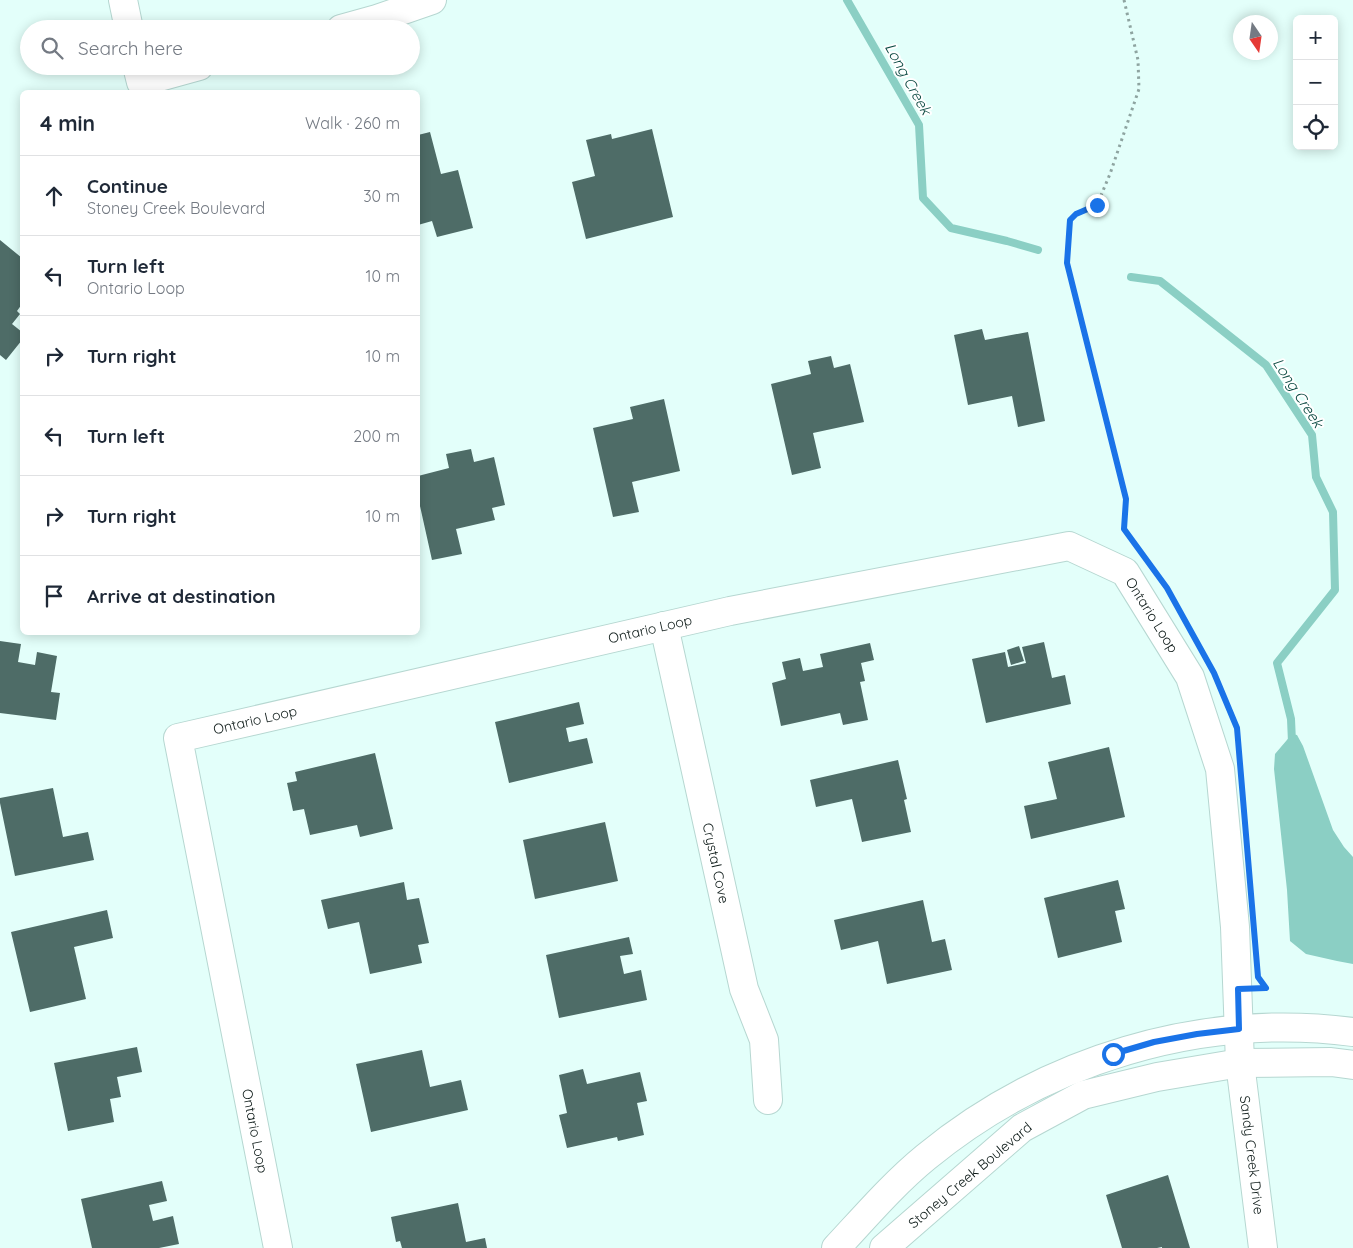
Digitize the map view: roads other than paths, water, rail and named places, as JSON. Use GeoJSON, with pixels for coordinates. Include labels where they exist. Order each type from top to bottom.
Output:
{"type":"FeatureCollection","features":[{"type":"Feature","properties":{"kind":"street"},"geometry":{"type":"LineString","coordinates":[[123,0],[127,20]]}},
{"type":"Feature","properties":{"kind":"street"},"geometry":{"type":"LineString","coordinates":[[373,20],[432,0]]}},
{"type":"Feature","properties":{"kind":"street"},"geometry":{"type":"LineString","coordinates":[[139,75],[141,82],[167,75]]}},
{"type":"Feature","properties":{"kind":"street","name":"Ontario Loop"},"geometry":{"type":"LineString","coordinates":[[278,1248],[178,738],[730,611],[1069,546],[1125,572],[1190,677],[1220,769],[1235,927],[1240,1063]]}},
{"type":"Feature","properties":{"kind":"street","name":"Crystal Cove"},"geometry":{"type":"LineString","coordinates":[[664,626],[744,989],[764,1040],[768,1100]]}},
{"type":"Feature","properties":{"kind":"street"},"geometry":{"type":"LineString","coordinates":[[836,1248],[894,1185],[960,1131],[996,1107],[1073,1069],[1113,1054],[1154,1042],[1239,1029],[1286,1027],[1334,1029],[1353,1032]]}},
{"type":"Feature","properties":{"kind":"street","name":"Stoney Creek Boulevard"},"geometry":{"type":"LineString","coordinates":[[884,1248],[1022,1128],[1083,1095],[1157,1077],[1240,1063],[1332,1062],[1353,1065]]}},
{"type":"Feature","properties":{"kind":"street","name":"Sandy Creek Drive"},"geometry":{"type":"LineString","coordinates":[[1240,1063],[1263,1248]]}},
{"type":"Feature","properties":{"kind":"waterway","name":"Long Creek"},"geometry":{"type":"LineString","coordinates":[[847,0],[919,125],[923,198],[951,228],[1038,250]]}},
{"type":"Feature","properties":{"kind":"waterway","name":"Long Creek"},"geometry":{"type":"LineString","coordinates":[[1131,277],[1160,281],[1266,365],[1312,435],[1316,477],[1333,512],[1335,590],[1277,663],[1291,719],[1292,742]]}}]}
